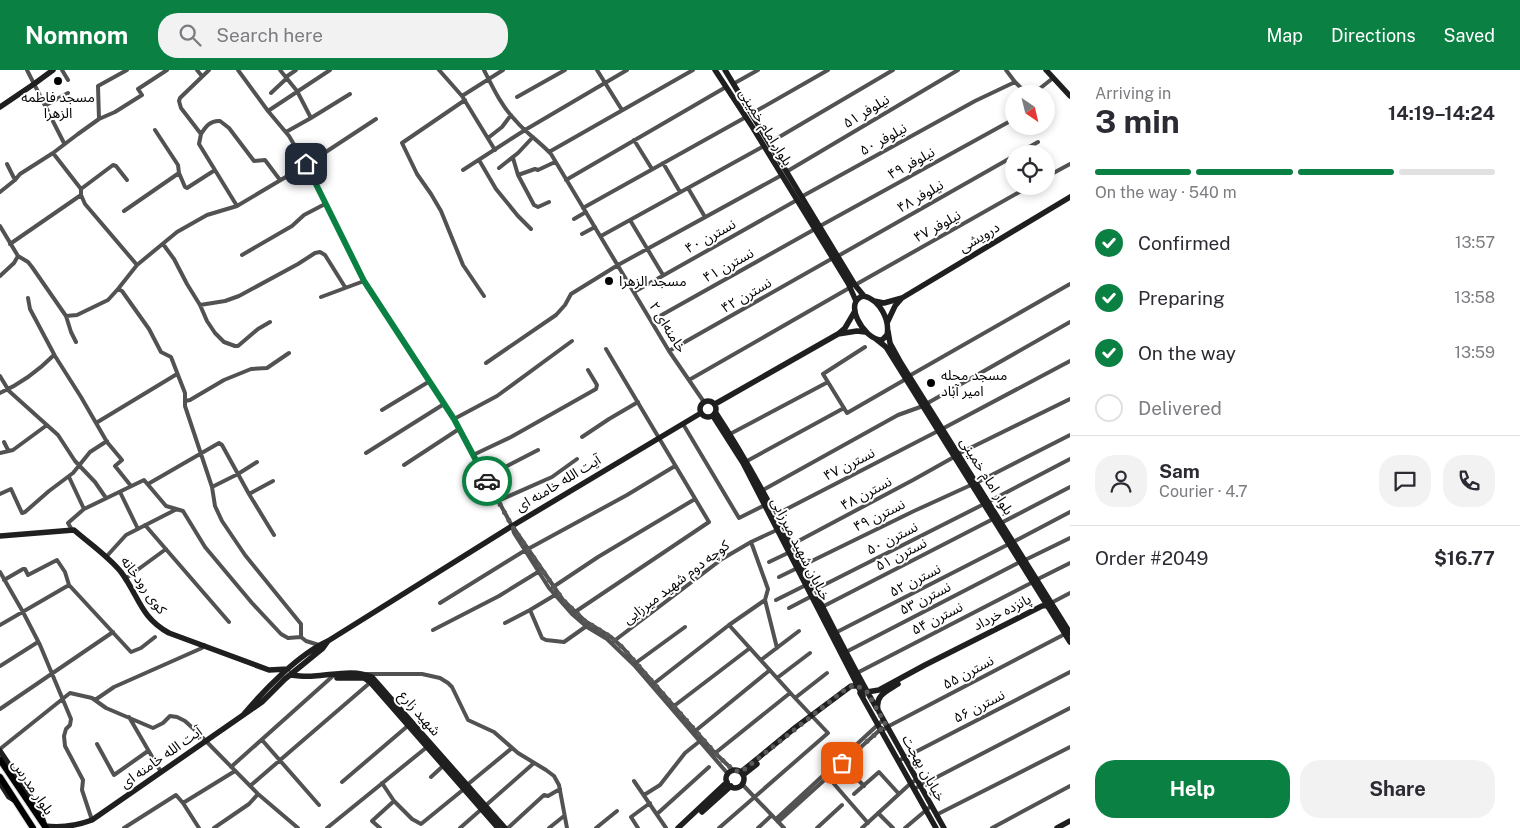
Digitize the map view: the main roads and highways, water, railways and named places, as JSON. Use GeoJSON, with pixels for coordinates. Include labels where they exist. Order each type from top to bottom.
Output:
{"type":"FeatureCollection","features":[{"type":"Feature","properties":{"kind":"main road","name":"بلوار مدرس"},"geometry":{"type":"LineString","coordinates":[[0,760],[43,827]]}},
{"type":"Feature","properties":{"kind":"main road","name":"بلوار مدرس"},"geometry":{"type":"LineString","coordinates":[[0,777],[33,828]]}},
{"type":"Feature","properties":{"kind":"place","name":"مسجد فاطمه الزهرا"},"geometry":{"type":"Point","coordinates":[58,81]}},
{"type":"Feature","properties":{"kind":"place","name":"مسجد الزهرا"},"geometry":{"type":"Point","coordinates":[609,281]}},
{"type":"Feature","properties":{"kind":"place","name":"مسجد محله امیر آباد"},"geometry":{"type":"Point","coordinates":[931,383]}}]}
